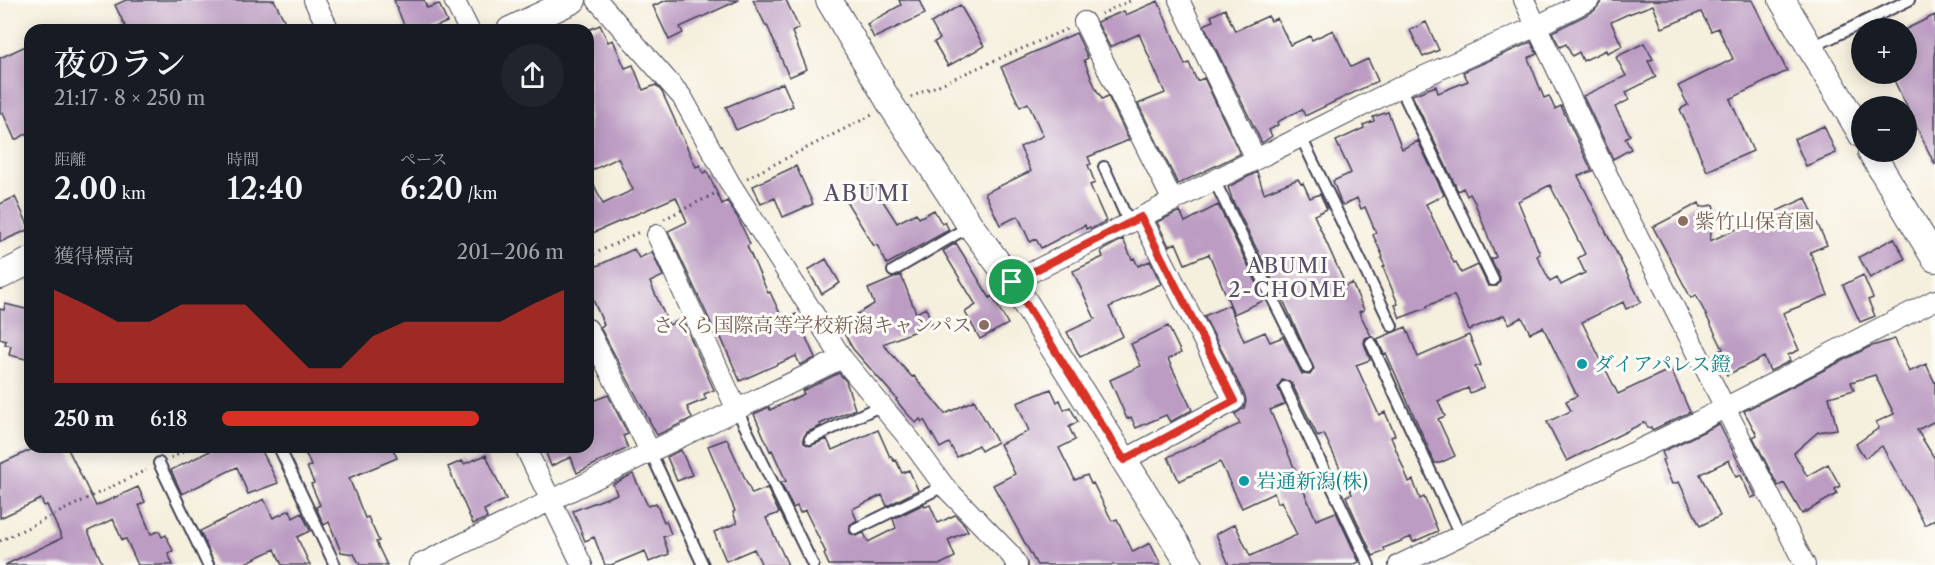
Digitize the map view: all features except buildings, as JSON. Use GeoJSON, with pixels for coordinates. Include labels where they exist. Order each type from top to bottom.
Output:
{"type":"FeatureCollection","features":[{"type":"Feature","properties":{"kind":"street"},"geometry":{"type":"LineString","coordinates":[[314,0],[326,24]]}},
{"type":"Feature","properties":{"kind":"street"},"geometry":{"type":"LineString","coordinates":[[454,0],[465,24]]}},
{"type":"Feature","properties":{"kind":"street"},"geometry":{"type":"LineString","coordinates":[[523,24],[573,0]]}},
{"type":"Feature","properties":{"kind":"street"},"geometry":{"type":"LineString","coordinates":[[597,0],[682,96],[731,185],[842,358],[882,405],[944,486],[1011,555],[1017,565]]}},
{"type":"Feature","properties":{"kind":"street"},"geometry":{"type":"LineString","coordinates":[[830,0],[891,105],[970,225],[1012,282],[1190,565]]}},
{"type":"Feature","properties":{"kind":"street"},"geometry":{"type":"LineString","coordinates":[[1179,0],[1256,159]]}},
{"type":"Feature","properties":{"kind":"street"},"geometry":{"type":"LineString","coordinates":[[1524,0],[1614,189],[1806,565]]}},
{"type":"Feature","properties":{"kind":"street"},"geometry":{"type":"LineString","coordinates":[[1012,282],[1400,87],[1537,26],[1589,0]]}},
{"type":"Feature","properties":{"kind":"street"},"geometry":{"type":"LineString","coordinates":[[1782,0],[1851,117]]}},
{"type":"Feature","properties":{"kind":"street"},"geometry":{"type":"LineString","coordinates":[[1084,22],[1173,201]]}},
{"type":"Feature","properties":{"kind":"street"},"geometry":{"type":"LineString","coordinates":[[1877,162],[1935,260]]}},
{"type":"Feature","properties":{"kind":"street"},"geometry":{"type":"LineString","coordinates":[[1124,460],[1234,401],[1135,220]]}},
{"type":"Feature","properties":{"kind":"street"},"geometry":{"type":"LineString","coordinates":[[653,229],[737,410]]}},
{"type":"Feature","properties":{"kind":"street"},"geometry":{"type":"LineString","coordinates":[[0,276],[24,264]]}},
{"type":"Feature","properties":{"kind":"street"},"geometry":{"type":"LineString","coordinates":[[1399,565],[1726,407],[1935,300]]}},
{"type":"Feature","properties":{"kind":"street"},"geometry":{"type":"LineString","coordinates":[[594,341],[650,451]]}},
{"type":"Feature","properties":{"kind":"street"},"geometry":{"type":"LineString","coordinates":[[419,565],[842,358]]}},
{"type":"Feature","properties":{"kind":"street"},"geometry":{"type":"LineString","coordinates":[[528,453],[582,565]]}},
{"type":"Feature","properties":{"kind":"lane"},"geometry":{"type":"LineString","coordinates":[[1810,48],[1909,0]]}},
{"type":"Feature","properties":{"kind":"lane"},"geometry":{"type":"LineString","coordinates":[[1400,87],[1493,280]]}},
{"type":"Feature","properties":{"kind":"lane"},"geometry":{"type":"LineString","coordinates":[[1301,137],[1392,326]]}},
{"type":"Feature","properties":{"kind":"lane"},"geometry":{"type":"LineString","coordinates":[[1104,167],[1135,220]]}},
{"type":"Feature","properties":{"kind":"lane"},"geometry":{"type":"LineString","coordinates":[[1214,180],[1307,368]]}},
{"type":"Feature","properties":{"kind":"lane"},"geometry":{"type":"LineString","coordinates":[[893,271],[970,225]]}},
{"type":"Feature","properties":{"kind":"lane"},"geometry":{"type":"LineString","coordinates":[[1371,343],[1460,536]]}},
{"type":"Feature","properties":{"kind":"lane"},"geometry":{"type":"LineString","coordinates":[[1285,387],[1369,565]]}},
{"type":"Feature","properties":{"kind":"lane"},"geometry":{"type":"LineString","coordinates":[[810,439],[882,405]]}},
{"type":"Feature","properties":{"kind":"lane"},"geometry":{"type":"LineString","coordinates":[[737,410],[813,565]]}},
{"type":"Feature","properties":{"kind":"lane"},"geometry":{"type":"LineString","coordinates":[[650,451],[703,565]]}},
{"type":"Feature","properties":{"kind":"lane"},"geometry":{"type":"LineString","coordinates":[[282,453],[335,565]]}},
{"type":"Feature","properties":{"kind":"lane"},"geometry":{"type":"LineString","coordinates":[[159,463],[208,565]]}},
{"type":"Feature","properties":{"kind":"lane"},"geometry":{"type":"LineString","coordinates":[[856,529],[944,486]]}},
{"type":"Feature","properties":{"kind":"path"},"geometry":{"type":"LineString","coordinates":[[594,254],[653,229],[731,185],[891,105],[1132,0]]}},
{"type":"Feature","properties":{"kind":"path"},"geometry":{"type":"LineString","coordinates":[[0,540],[181,453]]}},
{"type":"Feature","properties":{"kind":"place","name":"紫竹山保育園"},"geometry":{"type":"Point","coordinates":[1683,221]}},
{"type":"Feature","properties":{"kind":"place","name":"さくら国際高等学校新潟キャンパス"},"geometry":{"type":"Point","coordinates":[984,325]}},
{"type":"Feature","properties":{"kind":"place","name":"ダイアパレス鐙"},"geometry":{"type":"Point","coordinates":[1582,364]}},
{"type":"Feature","properties":{"kind":"place","name":"岩通新潟(株)"},"geometry":{"type":"Point","coordinates":[1244,481]}},
{"type":"Feature","properties":{"kind":"district","name":"ABUMI"},"geometry":{"type":"Point","coordinates":[867,193]}},
{"type":"Feature","properties":{"kind":"district","name":"ABUMI 2-CHOME"},"geometry":{"type":"Point","coordinates":[1288,278]}},
{"type":"Feature","properties":{"kind":"route"},"geometry":{"type":"LineString","coordinates":[[1141,217],[1234,401],[1124,460],[1012,282],[1141,217]]}}]}
